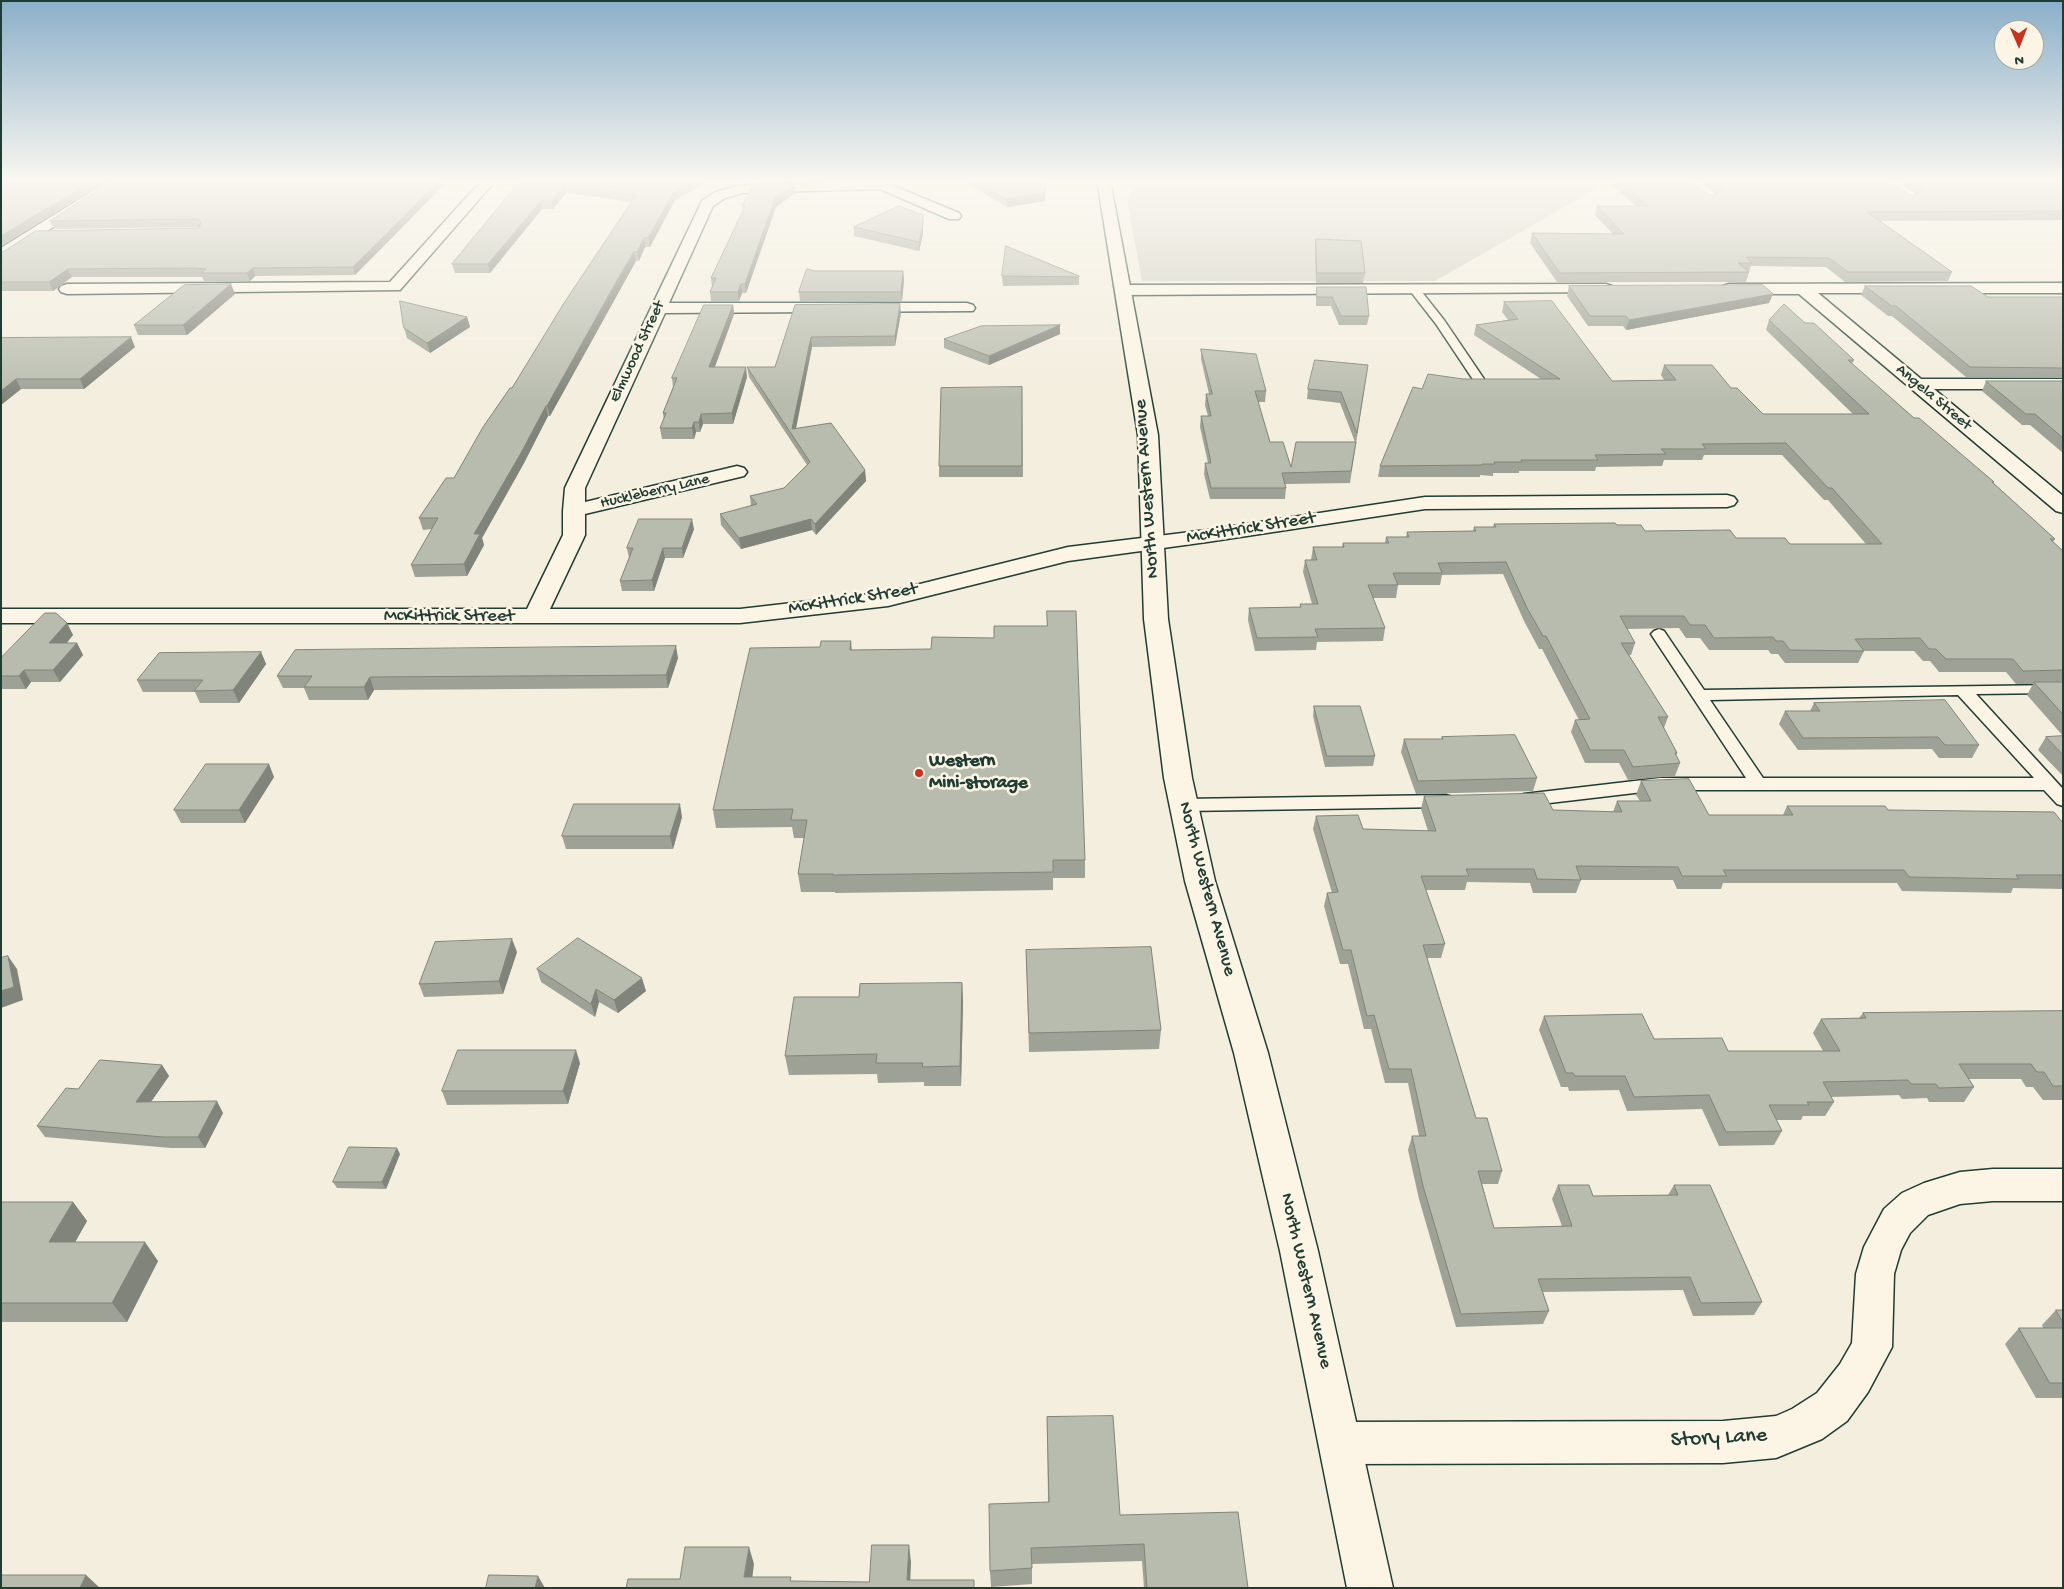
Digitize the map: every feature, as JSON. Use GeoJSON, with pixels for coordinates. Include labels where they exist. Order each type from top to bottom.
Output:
{"type":"FeatureCollection","features":[{"type":"Feature","properties":{"kind":"street"},"geometry":{"type":"LineString","coordinates":[[67,289],[394,287],[423,254]]}},
{"type":"Feature","properties":{"kind":"street","name":"Elmwood Street"},"geometry":{"type":"LineString","coordinates":[[534,617],[574,535],[575,488],[683,254]]}},
{"type":"Feature","properties":{"kind":"street","name":"North Western Avenue"},"geometry":{"type":"LineString","coordinates":[[1117,254],[1148,435],[1151,543],[1156,619],[1163,684],[1184,805],[1200,882],[1251,1053],[1299,1251],[1370,1588]]}},
{"type":"Feature","properties":{"kind":"street"},"geometry":{"type":"LineString","coordinates":[[1710,289],[2063,288]]}},
{"type":"Feature","properties":{"kind":"street"},"geometry":{"type":"LineString","coordinates":[[1124,290],[1622,289]]}},
{"type":"Feature","properties":{"kind":"street","name":"Angela Street"},"geometry":{"type":"LineString","coordinates":[[1804,289],[2062,507]]}},
{"type":"Feature","properties":{"kind":"street"},"geometry":{"type":"LineString","coordinates":[[658,308],[967,308]]}},
{"type":"Feature","properties":{"kind":"street"},"geometry":{"type":"LineString","coordinates":[[1918,384],[2063,384]]}},
{"type":"Feature","properties":{"kind":"street","name":"Huckleberry Lane"},"geometry":{"type":"LineString","coordinates":[[573,512],[737,472]]}},
{"type":"Feature","properties":{"kind":"street","name":"McKittrick Street"},"geometry":{"type":"LineString","coordinates":[[1,616],[740,616],[888,599],[1068,554],[1425,503],[1471,501],[1728,501]]}},
{"type":"Feature","properties":{"kind":"street","name":"Story Lane"},"geometry":{"type":"LineString","coordinates":[[1340,1443],[1723,1442],[1776,1437],[1807,1424],[1832,1407],[1854,1378],[1872,1347],[1875,1274],[1883,1247],[1897,1221],[1914,1204],[1937,1194],[1960,1188],[1993,1185],[2063,1185]]}},
{"type":"Feature","properties":{"kind":"lane"},"geometry":{"type":"LineString","coordinates":[[1413,288],[1440,322],[1478,379]]}},
{"type":"Feature","properties":{"kind":"lane"},"geometry":{"type":"LineString","coordinates":[[1659,634],[1758,784]]}},
{"type":"Feature","properties":{"kind":"lane"},"geometry":{"type":"LineString","coordinates":[[1699,695],[2056,688]]}},
{"type":"Feature","properties":{"kind":"lane"},"geometry":{"type":"LineString","coordinates":[[1963,690],[2063,800]]}},
{"type":"Feature","properties":{"kind":"lane"},"geometry":{"type":"LineString","coordinates":[[1503,800],[1563,796],[1614,788],[1660,784],[2048,784]]}},
{"type":"Feature","properties":{"kind":"lane"},"geometry":{"type":"LineString","coordinates":[[1184,805],[1463,801]]}},
{"type":"Feature","properties":{"kind":"shaded area"},"geometry":{"type":"Polygon","coordinates":[[[1137,254],[1482,254],[1435,281],[1142,281],[1137,254]]]}},
{"type":"Feature","properties":{"kind":"building"},"geometry":{"type":"Polygon","coordinates":[[[1,254],[366,254],[353,267],[253,268],[247,273],[201,273],[206,269],[192,268],[68,269],[49,282],[1,282],[1,254]]]}},
{"type":"Feature","properties":{"kind":"building"},"geometry":{"type":"Polygon","coordinates":[[[460,254],[496,254],[488,264],[452,264],[460,254]]]}},
{"type":"Feature","properties":{"kind":"building"},"geometry":{"type":"Polygon","coordinates":[[[597,254],[633,254],[474,534],[480,534],[464,564],[411,565],[438,518],[419,518],[446,478],[454,478],[483,427],[510,388],[512,388],[597,254]]]}},
{"type":"Feature","properties":{"kind":"building"},"geometry":{"type":"Polygon","coordinates":[[[722,254],[755,254],[745,284],[741,284],[738,292],[710,292],[716,278],[711,278],[722,254]]]}},
{"type":"Feature","properties":{"kind":"building"},"geometry":{"type":"Polygon","coordinates":[[[1005,254],[1026,254],[1079,277],[1002,276],[1005,254]]]}},
{"type":"Feature","properties":{"kind":"building"},"geometry":{"type":"Polygon","coordinates":[[[1316,254],[1363,254],[1365,273],[1317,273],[1316,254]]]}},
{"type":"Feature","properties":{"kind":"building"},"geometry":{"type":"Polygon","coordinates":[[[1547,254],[1927,254],[1952,272],[1848,272],[1829,258],[1746,257],[1752,263],[1738,263],[1749,272],[1560,273],[1547,254]]]}},
{"type":"Feature","properties":{"kind":"building"},"geometry":{"type":"Polygon","coordinates":[[[807,269],[815,271],[903,271],[901,292],[799,292],[807,269]]]}},
{"type":"Feature","properties":{"kind":"building"},"geometry":{"type":"Polygon","coordinates":[[[231,284],[183,325],[134,325],[184,285],[231,284]]]}},
{"type":"Feature","properties":{"kind":"building"},"geometry":{"type":"Polygon","coordinates":[[[1763,285],[1773,294],[1629,320],[1626,316],[1590,316],[1569,286],[1763,285]]]}},
{"type":"Feature","properties":{"kind":"building"},"geometry":{"type":"Polygon","coordinates":[[[1865,286],[1971,286],[1988,297],[2063,297],[2063,368],[1970,367],[1896,306],[1892,306],[1865,286]]]}},
{"type":"Feature","properties":{"kind":"building"},"geometry":{"type":"Polygon","coordinates":[[[1317,287],[1366,287],[1369,316],[1341,316],[1332,297],[1317,297],[1317,287]]]}},
{"type":"Feature","properties":{"kind":"building"},"geometry":{"type":"Polygon","coordinates":[[[400,301],[467,317],[427,343],[404,328],[400,301]]]}},
{"type":"Feature","properties":{"kind":"building"},"geometry":{"type":"Polygon","coordinates":[[[1552,301],[1612,381],[1676,380],[1664,365],[1712,365],[1731,388],[1737,388],[1763,414],[1869,414],[1769,320],[1784,304],[1805,323],[1814,323],[1854,360],[1848,360],[1914,418],[1919,418],[1994,482],[1992,482],[2055,539],[2050,539],[2063,551],[2063,670],[2023,671],[2013,659],[1946,659],[1936,649],[1929,649],[1920,638],[1855,639],[1864,651],[1790,650],[1783,641],[1776,641],[1773,637],[1714,638],[1705,625],[1690,625],[1684,616],[1620,616],[1635,643],[1621,643],[1668,717],[1658,717],[1677,753],[1675,753],[1680,763],[1633,767],[1624,750],[1590,750],[1575,720],[1590,719],[1546,636],[1543,636],[1527,608],[1506,562],[1438,563],[1442,573],[1393,573],[1398,585],[1368,585],[1385,628],[1315,629],[1318,637],[1257,638],[1249,608],[1301,607],[1300,604],[1318,604],[1305,560],[1317,560],[1313,547],[1344,547],[1343,543],[1389,543],[1386,537],[1409,537],[1407,532],[1476,531],[1474,527],[1496,527],[1494,524],[1615,523],[1617,525],[1641,525],[1645,531],[1730,530],[1736,538],[1785,538],[1790,544],[1882,544],[1832,488],[1828,488],[1786,443],[1702,444],[1706,449],[1661,449],[1666,454],[1595,455],[1598,460],[1521,460],[1522,462],[1494,462],[1495,464],[1482,465],[1380,466],[1413,387],[1422,389],[1428,374],[1463,379],[1560,379],[1476,325],[1518,319],[1504,302],[1552,301]]]}},
{"type":"Feature","properties":{"kind":"building"},"geometry":{"type":"Polygon","coordinates":[[[900,304],[895,336],[811,337],[792,429],[831,423],[865,470],[815,524],[811,519],[739,538],[720,514],[757,504],[750,496],[784,488],[810,462],[747,367],[775,367],[795,305],[900,304]]]}},
{"type":"Feature","properties":{"kind":"building"},"geometry":{"type":"Polygon","coordinates":[[[704,305],[733,305],[709,367],[746,367],[732,413],[701,414],[699,422],[694,422],[692,428],[660,428],[666,413],[663,413],[677,378],[672,378],[704,305]]]}},
{"type":"Feature","properties":{"kind":"building"},"geometry":{"type":"Polygon","coordinates":[[[1060,325],[989,356],[944,339],[981,326],[1060,325]]]}},
{"type":"Feature","properties":{"kind":"building"},"geometry":{"type":"Polygon","coordinates":[[[131,337],[80,379],[16,379],[1,391],[1,338],[131,337]]]}},
{"type":"Feature","properties":{"kind":"building"},"geometry":{"type":"Polygon","coordinates":[[[1201,349],[1256,354],[1266,391],[1255,391],[1270,442],[1283,442],[1291,467],[1296,442],[1356,442],[1351,471],[1282,473],[1286,488],[1211,488],[1205,463],[1211,463],[1201,416],[1211,416],[1206,394],[1212,394],[1201,349]]]}},
{"type":"Feature","properties":{"kind":"building"},"geometry":{"type":"Polygon","coordinates":[[[1315,360],[1368,365],[1357,433],[1341,392],[1308,389],[1315,360]]]}},
{"type":"Feature","properties":{"kind":"building"},"geometry":{"type":"Polygon","coordinates":[[[1986,381],[2063,381],[2063,438],[2035,414],[2026,414],[1986,381]]]}},
{"type":"Feature","properties":{"kind":"building"},"geometry":{"type":"Polygon","coordinates":[[[1022,387],[1022,466],[939,466],[941,388],[1022,387]]]}},
{"type":"Feature","properties":{"kind":"building"},"geometry":{"type":"Polygon","coordinates":[[[639,519],[692,519],[682,548],[663,548],[652,580],[620,581],[633,548],[627,548],[639,519]]]}},
{"type":"Feature","properties":{"kind":"building","name":"Western Mini-storage"},"geometry":{"type":"Polygon","coordinates":[[[1047,611],[1076,611],[1085,860],[1053,860],[1053,872],[798,874],[807,820],[791,820],[793,809],[713,810],[750,648],[820,647],[821,641],[851,641],[850,650],[931,649],[932,637],[994,638],[994,626],[1047,626],[1047,611]]]}},
{"type":"Feature","properties":{"kind":"building"},"geometry":{"type":"Polygon","coordinates":[[[45,613],[56,613],[67,623],[49,643],[77,643],[53,670],[24,670],[19,676],[1,676],[1,658],[45,613]]]}},
{"type":"Feature","properties":{"kind":"building"},"geometry":{"type":"Polygon","coordinates":[[[676,646],[666,675],[370,677],[364,687],[304,687],[312,676],[277,676],[295,650],[676,646]]]}},
{"type":"Feature","properties":{"kind":"building"},"geometry":{"type":"Polygon","coordinates":[[[261,652],[233,690],[194,691],[203,680],[137,680],[159,653],[261,652]]]}},
{"type":"Feature","properties":{"kind":"building"},"geometry":{"type":"Polygon","coordinates":[[[2034,682],[2063,682],[2063,714],[2034,682]]]}},
{"type":"Feature","properties":{"kind":"building"},"geometry":{"type":"Polygon","coordinates":[[[1945,700],[1979,745],[1945,745],[1938,737],[1803,738],[1785,711],[1820,711],[1814,703],[1945,700]]]}},
{"type":"Feature","properties":{"kind":"building"},"geometry":{"type":"Polygon","coordinates":[[[1314,706],[1360,706],[1375,756],[1327,756],[1314,706]]]}},
{"type":"Feature","properties":{"kind":"building"},"geometry":{"type":"Polygon","coordinates":[[[1515,735],[1537,778],[1418,781],[1404,739],[1443,739],[1442,737],[1515,735]]]}},
{"type":"Feature","properties":{"kind":"building"},"geometry":{"type":"Polygon","coordinates":[[[2063,736],[2063,755],[2046,737],[2063,736]]]}},
{"type":"Feature","properties":{"kind":"building"},"geometry":{"type":"Polygon","coordinates":[[[206,764],[269,764],[239,810],[174,810],[206,764]]]}},
{"type":"Feature","properties":{"kind":"building"},"geometry":{"type":"Polygon","coordinates":[[[1689,779],[1709,815],[1793,815],[1787,806],[1885,806],[1888,810],[2054,812],[2063,823],[2063,875],[2016,875],[2019,879],[1909,877],[1904,870],[1723,870],[1727,876],[1682,876],[1678,867],[1576,866],[1581,880],[1537,879],[1534,869],[1466,869],[1469,876],[1421,876],[1445,944],[1423,945],[1476,1118],[1487,1118],[1502,1171],[1478,1171],[1494,1228],[1572,1226],[1558,1185],[1589,1185],[1593,1196],[1678,1195],[1674,1185],[1710,1185],[1762,1302],[1701,1303],[1690,1277],[1538,1279],[1549,1311],[1461,1314],[1423,1186],[1412,1136],[1426,1136],[1411,1069],[1389,1069],[1374,1015],[1367,1016],[1351,950],[1343,950],[1327,893],[1338,892],[1316,816],[1358,815],[1363,829],[1436,831],[1424,796],[1544,793],[1553,810],[1622,812],[1617,801],[1651,801],[1641,781],[1689,779]]]}},
{"type":"Feature","properties":{"kind":"building"},"geometry":{"type":"Polygon","coordinates":[[[574,804],[680,804],[670,836],[562,836],[574,804]]]}},
{"type":"Feature","properties":{"kind":"building"},"geometry":{"type":"Polygon","coordinates":[[[578,938],[642,978],[614,1000],[596,989],[591,1004],[537,969],[578,938]]]}},
{"type":"Feature","properties":{"kind":"building"},"geometry":{"type":"Polygon","coordinates":[[[512,939],[499,981],[419,984],[435,942],[512,939]]]}},
{"type":"Feature","properties":{"kind":"building"},"geometry":{"type":"Polygon","coordinates":[[[1151,947],[1161,1030],[1029,1033],[1026,950],[1151,947]]]}},
{"type":"Feature","properties":{"kind":"building"},"geometry":{"type":"Polygon","coordinates":[[[8,956],[14,987],[1,991],[1,958],[8,956]]]}},
{"type":"Feature","properties":{"kind":"building"},"geometry":{"type":"Polygon","coordinates":[[[962,983],[960,1066],[922,1067],[923,1063],[876,1063],[877,1054],[785,1056],[794,997],[859,997],[860,984],[962,983]]]}},
{"type":"Feature","properties":{"kind":"building"},"geometry":{"type":"Polygon","coordinates":[[[2063,1011],[2063,1086],[2053,1086],[2044,1072],[2037,1072],[2031,1064],[1959,1064],[1974,1087],[1939,1088],[1936,1084],[1911,1084],[1908,1080],[1823,1082],[1834,1102],[1807,1102],[1809,1105],[1769,1105],[1782,1131],[1726,1132],[1709,1095],[1634,1097],[1625,1076],[1575,1076],[1573,1073],[1566,1073],[1544,1016],[1642,1014],[1654,1039],[1722,1038],[1728,1051],[1840,1051],[1821,1019],[1866,1018],[1863,1013],[2063,1011]]]}},
{"type":"Feature","properties":{"kind":"building"},"geometry":{"type":"Polygon","coordinates":[[[458,1050],[576,1050],[563,1091],[442,1091],[458,1050]]]}},
{"type":"Feature","properties":{"kind":"building"},"geometry":{"type":"Polygon","coordinates":[[[100,1060],[162,1065],[136,1102],[217,1101],[198,1137],[163,1137],[37,1126],[66,1088],[78,1089],[100,1060]]]}},
{"type":"Feature","properties":{"kind":"building"},"geometry":{"type":"Polygon","coordinates":[[[349,1147],[397,1148],[382,1182],[333,1182],[349,1147]]]}},
{"type":"Feature","properties":{"kind":"building"},"geometry":{"type":"Polygon","coordinates":[[[1,1202],[73,1202],[49,1242],[145,1242],[112,1303],[1,1303],[1,1202]]]}},
{"type":"Feature","properties":{"kind":"building"},"geometry":{"type":"Polygon","coordinates":[[[2056,1310],[2063,1310],[2063,1322],[2056,1310]]]}},
{"type":"Feature","properties":{"kind":"building"},"geometry":{"type":"Polygon","coordinates":[[[2019,1328],[2063,1328],[2063,1383],[2050,1383],[2019,1328]]]}},
{"type":"Feature","properties":{"kind":"building"},"geometry":{"type":"Polygon","coordinates":[[[1113,1416],[1120,1515],[1238,1512],[1248,1588],[1147,1588],[1144,1544],[1031,1548],[1032,1568],[990,1571],[989,1504],[1049,1502],[1047,1417],[1113,1416]]]}},
{"type":"Feature","properties":{"kind":"building"},"geometry":{"type":"Polygon","coordinates":[[[872,1545],[909,1545],[907,1580],[974,1580],[974,1588],[626,1588],[628,1579],[680,1579],[685,1547],[749,1547],[744,1577],[791,1577],[790,1581],[869,1582],[872,1545]]]}},
{"type":"Feature","properties":{"kind":"building"},"geometry":{"type":"Polygon","coordinates":[[[1,1575],[86,1575],[80,1588],[1,1588],[1,1575]]]}},
{"type":"Feature","properties":{"kind":"building"},"geometry":{"type":"Polygon","coordinates":[[[489,1575],[538,1576],[535,1588],[486,1588],[489,1575]]]}},
{"type":"Feature","properties":{"kind":"place","name":"Western Mini-storage"},"geometry":{"type":"Point","coordinates":[919,773]}}]}
